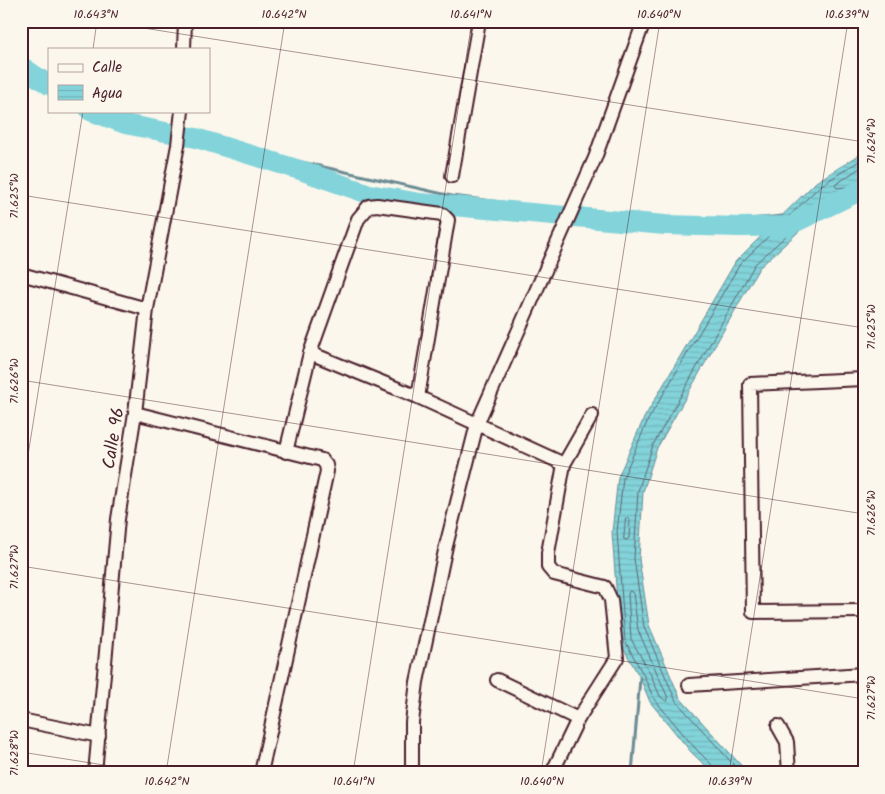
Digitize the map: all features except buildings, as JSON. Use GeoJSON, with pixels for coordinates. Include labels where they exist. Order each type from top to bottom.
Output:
{"type":"FeatureCollection","features":[{"type":"Feature","properties":{"kind":"street"},"geometry":{"type":"LineString","coordinates":[[184,48],[185,21]]}},
{"type":"Feature","properties":{"kind":"street"},"geometry":{"type":"LineString","coordinates":[[452,176],[479,21]]}},
{"type":"Feature","properties":{"kind":"street"},"geometry":{"type":"LineString","coordinates":[[412,773],[412,722],[417,682],[446,546],[477,424],[595,158],[644,21]]}},
{"type":"Feature","properties":{"kind":"street","name":"Calle 96"},"geometry":{"type":"LineString","coordinates":[[95,773],[118,519],[135,412],[147,309],[182,116]]}},
{"type":"Feature","properties":{"kind":"street"},"geometry":{"type":"LineString","coordinates":[[286,452],[310,352],[358,218],[368,206],[377,205],[442,214],[448,220],[418,397]]}},
{"type":"Feature","properties":{"kind":"street"},"geometry":{"type":"LineString","coordinates":[[21,274],[147,309]]}},
{"type":"Feature","properties":{"kind":"street"},"geometry":{"type":"LineString","coordinates":[[310,352],[418,397],[564,464]]}},
{"type":"Feature","properties":{"kind":"street"},"geometry":{"type":"LineString","coordinates":[[864,379],[750,384],[752,612],[864,611]]}},
{"type":"Feature","properties":{"kind":"street"},"geometry":{"type":"LineString","coordinates":[[135,412],[322,460],[326,464],[327,471],[261,773]]}},
{"type":"Feature","properties":{"kind":"street"},"geometry":{"type":"LineString","coordinates":[[552,773],[578,719],[617,658],[611,600],[605,587],[554,574],[548,567],[548,552],[564,464],[592,415]]}},
{"type":"Feature","properties":{"kind":"street"},"geometry":{"type":"LineString","coordinates":[[689,685],[864,674]]}},
{"type":"Feature","properties":{"kind":"street"},"geometry":{"type":"LineString","coordinates":[[497,680],[578,719]]}},
{"type":"Feature","properties":{"kind":"street"},"geometry":{"type":"LineString","coordinates":[[21,720],[99,736]]}},
{"type":"Feature","properties":{"kind":"street"},"geometry":{"type":"LineString","coordinates":[[778,726],[787,742],[789,773]]}},
{"type":"Feature","properties":{"kind":"water"},"geometry":{"type":"Polygon","coordinates":[[[864,152],[864,196],[833,200],[759,268],[657,448],[643,492],[639,559],[649,625],[680,698],[748,773],[713,773],[691,752],[650,702],[640,678],[620,642],[612,532],[618,477],[644,418],[736,261],[816,182],[864,152]]]}},
{"type":"Feature","properties":{"kind":"waterway"},"geometry":{"type":"LineString","coordinates":[[21,61],[48,88]]}},
{"type":"Feature","properties":{"kind":"waterway"},"geometry":{"type":"LineString","coordinates":[[21,66],[48,84]]}},
{"type":"Feature","properties":{"kind":"waterway"},"geometry":{"type":"LineString","coordinates":[[87,112],[177,133]]}},
{"type":"Feature","properties":{"kind":"waterway"},"geometry":{"type":"LineString","coordinates":[[93,112],[125,124],[196,138],[303,171],[369,194],[420,203],[665,225],[789,226]]}},
{"type":"Feature","properties":{"kind":"waterway"},"geometry":{"type":"LineString","coordinates":[[183,135],[452,196],[569,210]]}},
{"type":"Feature","properties":{"kind":"waterway"},"geometry":{"type":"LineString","coordinates":[[798,221],[864,189]]}},
{"type":"Feature","properties":{"kind":"waterway"},"geometry":{"type":"LineString","coordinates":[[576,211],[717,222],[782,216]]}},
{"type":"Feature","properties":{"kind":"waterway"},"geometry":{"type":"LineString","coordinates":[[632,773],[640,678]]}}]}
